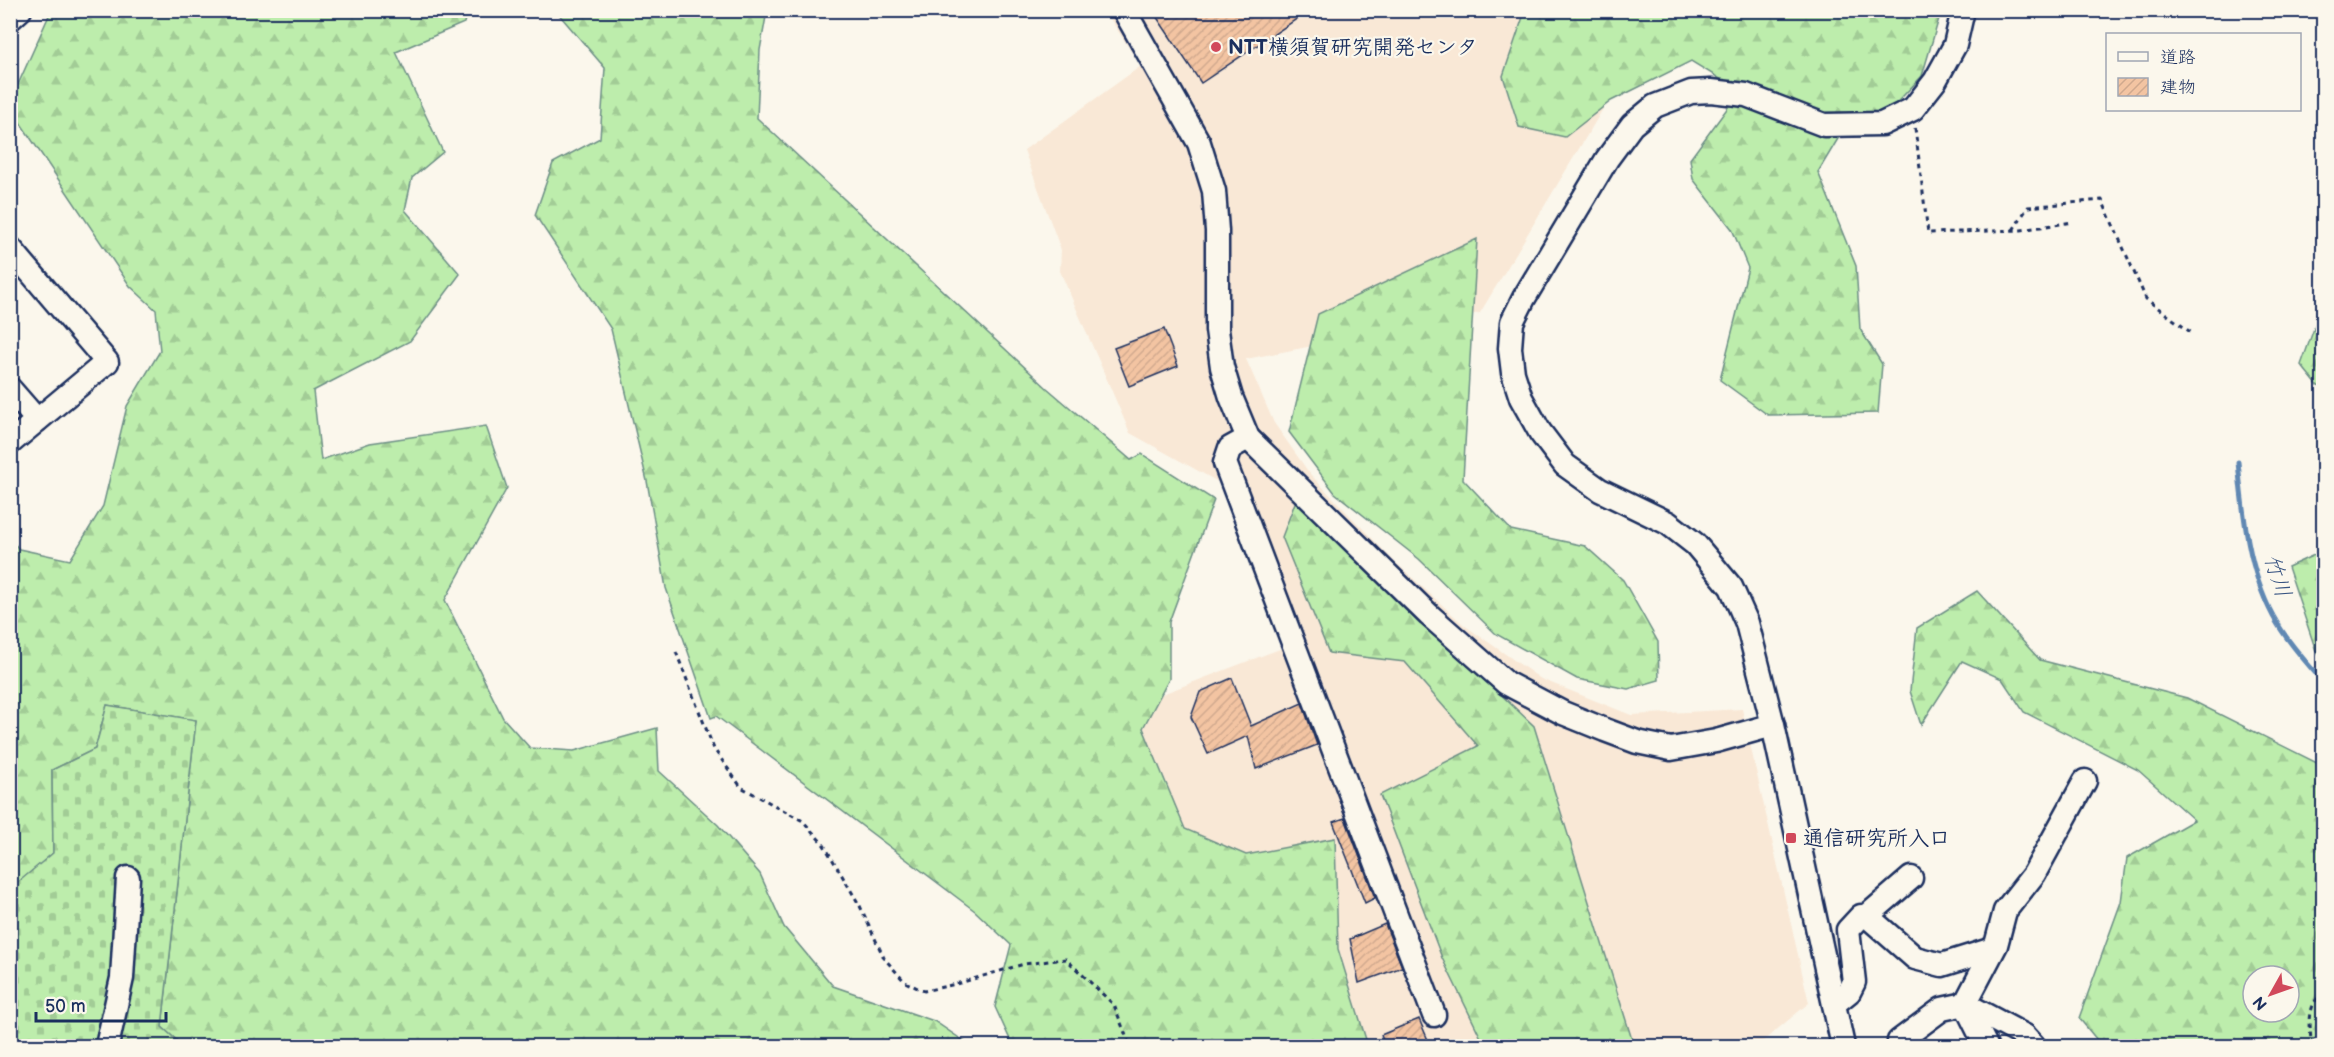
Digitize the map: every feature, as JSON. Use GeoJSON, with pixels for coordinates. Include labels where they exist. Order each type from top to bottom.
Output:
{"type":"FeatureCollection","features":[{"type":"Feature","properties":{"kind":"street"},"geometry":{"type":"LineString","coordinates":[[10,19],[20,10]]}},
{"type":"Feature","properties":{"kind":"street"},"geometry":{"type":"LineString","coordinates":[[1124,10],[1199,144],[1214,191],[1217,231],[1217,330],[1222,367],[1231,397],[1248,438],[1429,615],[1506,683],[1563,713],[1605,730],[1637,742],[1671,749],[1716,741],[1773,725]]}},
{"type":"Feature","properties":{"kind":"street"},"geometry":{"type":"LineString","coordinates":[[1843,1047],[1773,725],[1747,623],[1731,587],[1695,544],[1668,524],[1600,490],[1565,465],[1540,432],[1521,398],[1513,373],[1510,348],[1512,322],[1607,159],[1632,126],[1655,106],[1691,92],[1712,91],[1746,95],[1824,125],[1882,124],[1913,109],[1935,81],[1955,45],[1963,10]]}},
{"type":"Feature","properties":{"kind":"street"},"geometry":{"type":"LineString","coordinates":[[10,248],[107,362],[10,443]]}},
{"type":"Feature","properties":{"kind":"street"},"geometry":{"type":"LineString","coordinates":[[10,389],[37,420]]}},
{"type":"Feature","properties":{"kind":"street"},"geometry":{"type":"LineString","coordinates":[[1248,438],[1230,448],[1225,463],[1434,1015]]}},
{"type":"Feature","properties":{"kind":"street"},"geometry":{"type":"LineString","coordinates":[[1965,1004],[1994,949],[2005,911],[2034,874],[2085,782]]}},
{"type":"Feature","properties":{"kind":"street"},"geometry":{"type":"LineString","coordinates":[[106,1047],[122,978],[128,878]]}},
{"type":"Feature","properties":{"kind":"street"},"geometry":{"type":"LineString","coordinates":[[1834,1004],[1849,992],[1854,982],[1848,930],[1861,916],[1867,916],[1911,878]]}},
{"type":"Feature","properties":{"kind":"street"},"geometry":{"type":"LineString","coordinates":[[1867,916],[1915,958],[1942,965],[1994,949]]}},
{"type":"Feature","properties":{"kind":"street"},"geometry":{"type":"LineString","coordinates":[[1965,1004],[1986,1047]]}},
{"type":"Feature","properties":{"kind":"street"},"geometry":{"type":"LineString","coordinates":[[1899,1044],[1942,1009],[1965,1004],[2025,1036],[2034,1047]]}},
{"type":"Feature","properties":{"kind":"path"},"geometry":{"type":"LineString","coordinates":[[1913,109],[1928,233],[2013,230],[2073,222]]}},
{"type":"Feature","properties":{"kind":"path"},"geometry":{"type":"LineString","coordinates":[[2013,230],[2028,207],[2102,200],[2146,299],[2193,334]]}},
{"type":"Feature","properties":{"kind":"path"},"geometry":{"type":"LineString","coordinates":[[676,652],[714,749],[741,787],[803,820],[824,845],[860,906],[884,958],[905,982],[924,991],[1024,964],[1066,959],[1114,1005],[1130,1047]]}},
{"type":"Feature","properties":{"kind":"path"},"geometry":{"type":"LineString","coordinates":[[2311,1047],[2310,1009],[2316,997],[2324,993]]}},
{"type":"Feature","properties":{"kind":"shaded area"},"geometry":{"type":"Polygon","coordinates":[[[1105,11],[1931,11],[1669,64],[1615,89],[1480,313],[1246,359],[1274,423],[1310,474],[1393,560],[1464,625],[1541,679],[1631,715],[1742,709],[1809,1003],[1757,1046],[1338,1046],[1236,877],[1144,823],[1118,711],[1285,647],[1220,483],[1130,433],[1060,271],[1061,250],[1024,150],[1141,66],[1105,11]]]}},
{"type":"Feature","properties":{"kind":"green space"},"geometry":{"type":"Polygon","coordinates":[[[51,11],[467,11],[464,23],[396,52],[443,152],[412,178],[405,210],[460,274],[410,341],[313,391],[321,460],[370,443],[486,426],[507,488],[445,600],[503,718],[530,748],[574,751],[657,728],[659,771],[718,825],[760,874],[784,927],[833,986],[934,1021],[971,1046],[183,1046],[162,1027],[196,720],[107,705],[95,749],[52,770],[53,853],[11,889],[10,539],[19,549],[70,560],[103,506],[127,406],[160,351],[156,310],[130,286],[11,109],[11,100],[51,11]]]}},
{"type":"Feature","properties":{"kind":"green space"},"geometry":{"type":"Polygon","coordinates":[[[556,11],[767,11],[760,50],[757,118],[1047,388],[1131,460],[1142,454],[1214,500],[1169,622],[1169,679],[1143,728],[1185,829],[1246,855],[1335,838],[1338,949],[1368,1046],[1013,1046],[995,1007],[1011,945],[975,911],[716,716],[711,718],[666,588],[647,481],[611,329],[535,215],[553,163],[600,138],[605,68],[556,11]]]}},
{"type":"Feature","properties":{"kind":"green space"},"geometry":{"type":"Polygon","coordinates":[[[1525,11],[1939,11],[1940,15],[1922,76],[1884,116],[1845,127],[1818,172],[1856,266],[1860,329],[1882,364],[1878,413],[1768,415],[1720,380],[1748,268],[1732,229],[1693,179],[1690,159],[1740,91],[1691,61],[1611,101],[1565,137],[1519,127],[1503,76],[1525,11]]]}},
{"type":"Feature","properties":{"kind":"green space"},"geometry":{"type":"Polygon","coordinates":[[[1477,239],[1463,479],[1511,530],[1585,546],[1623,580],[1658,642],[1659,680],[1628,689],[1577,679],[1496,634],[1419,559],[1335,493],[1289,432],[1318,314],[1477,239]]]}},
{"type":"Feature","properties":{"kind":"green space"},"geometry":{"type":"Polygon","coordinates":[[[2323,303],[2323,387],[2318,386],[2301,365],[2323,303]]]}},
{"type":"Feature","properties":{"kind":"green space"},"geometry":{"type":"Polygon","coordinates":[[[1296,500],[1534,726],[1634,1046],[1485,1046],[1442,958],[1380,795],[1478,746],[1405,662],[1329,653],[1282,537],[1296,500]]]}},
{"type":"Feature","properties":{"kind":"green space"},"geometry":{"type":"Polygon","coordinates":[[[2323,551],[2323,660],[2316,651],[2288,567],[2323,551]]]}},
{"type":"Feature","properties":{"kind":"green space"},"geometry":{"type":"Polygon","coordinates":[[[1977,591],[2040,660],[2187,698],[2323,766],[2323,1041],[2316,1038],[2307,1046],[2102,1046],[2079,1018],[2121,902],[2127,858],[2194,820],[2138,770],[2024,712],[2002,679],[1962,661],[1921,725],[1910,691],[1917,628],[1977,591]]]}},
{"type":"Feature","properties":{"kind":"green space"},"geometry":{"type":"Polygon","coordinates":[[[107,705],[196,720],[162,1027],[183,1046],[11,1046],[10,889],[53,853],[52,770],[95,749],[107,705]]]}},
{"type":"Feature","properties":{"kind":"building","name":"NTT横須賀研究開発センタ"},"geometry":{"type":"Polygon","coordinates":[[[1152,10],[1310,10],[1201,83],[1152,10]]]}},
{"type":"Feature","properties":{"kind":"building"},"geometry":{"type":"Polygon","coordinates":[[[1164,329],[1178,366],[1129,386],[1114,348],[1164,329]]]}},
{"type":"Feature","properties":{"kind":"building"},"geometry":{"type":"Polygon","coordinates":[[[1232,678],[1251,726],[1302,703],[1317,745],[1256,769],[1248,736],[1208,754],[1191,717],[1200,692],[1232,678]]]}},
{"type":"Feature","properties":{"kind":"building"},"geometry":{"type":"Polygon","coordinates":[[[1345,818],[1375,898],[1365,903],[1333,822],[1345,818]]]}},
{"type":"Feature","properties":{"kind":"building"},"geometry":{"type":"Polygon","coordinates":[[[1385,924],[1402,967],[1359,983],[1350,939],[1385,924]]]}},
{"type":"Feature","properties":{"kind":"building"},"geometry":{"type":"Polygon","coordinates":[[[1419,1019],[1431,1047],[1385,1047],[1381,1035],[1419,1019]]]}},
{"type":"Feature","properties":{"kind":"waterway","name":"竹川"},"geometry":{"type":"LineString","coordinates":[[2238,462],[2248,541],[2265,598],[2284,634],[2324,683]]}},
{"type":"Feature","properties":{"kind":"place","name":"NTT横須賀研究開発センタ"},"geometry":{"type":"Point","coordinates":[1216,47]}},
{"type":"Feature","properties":{"kind":"place","name":"通信研究所入口"},"geometry":{"type":"Point","coordinates":[1791,838]}}]}
